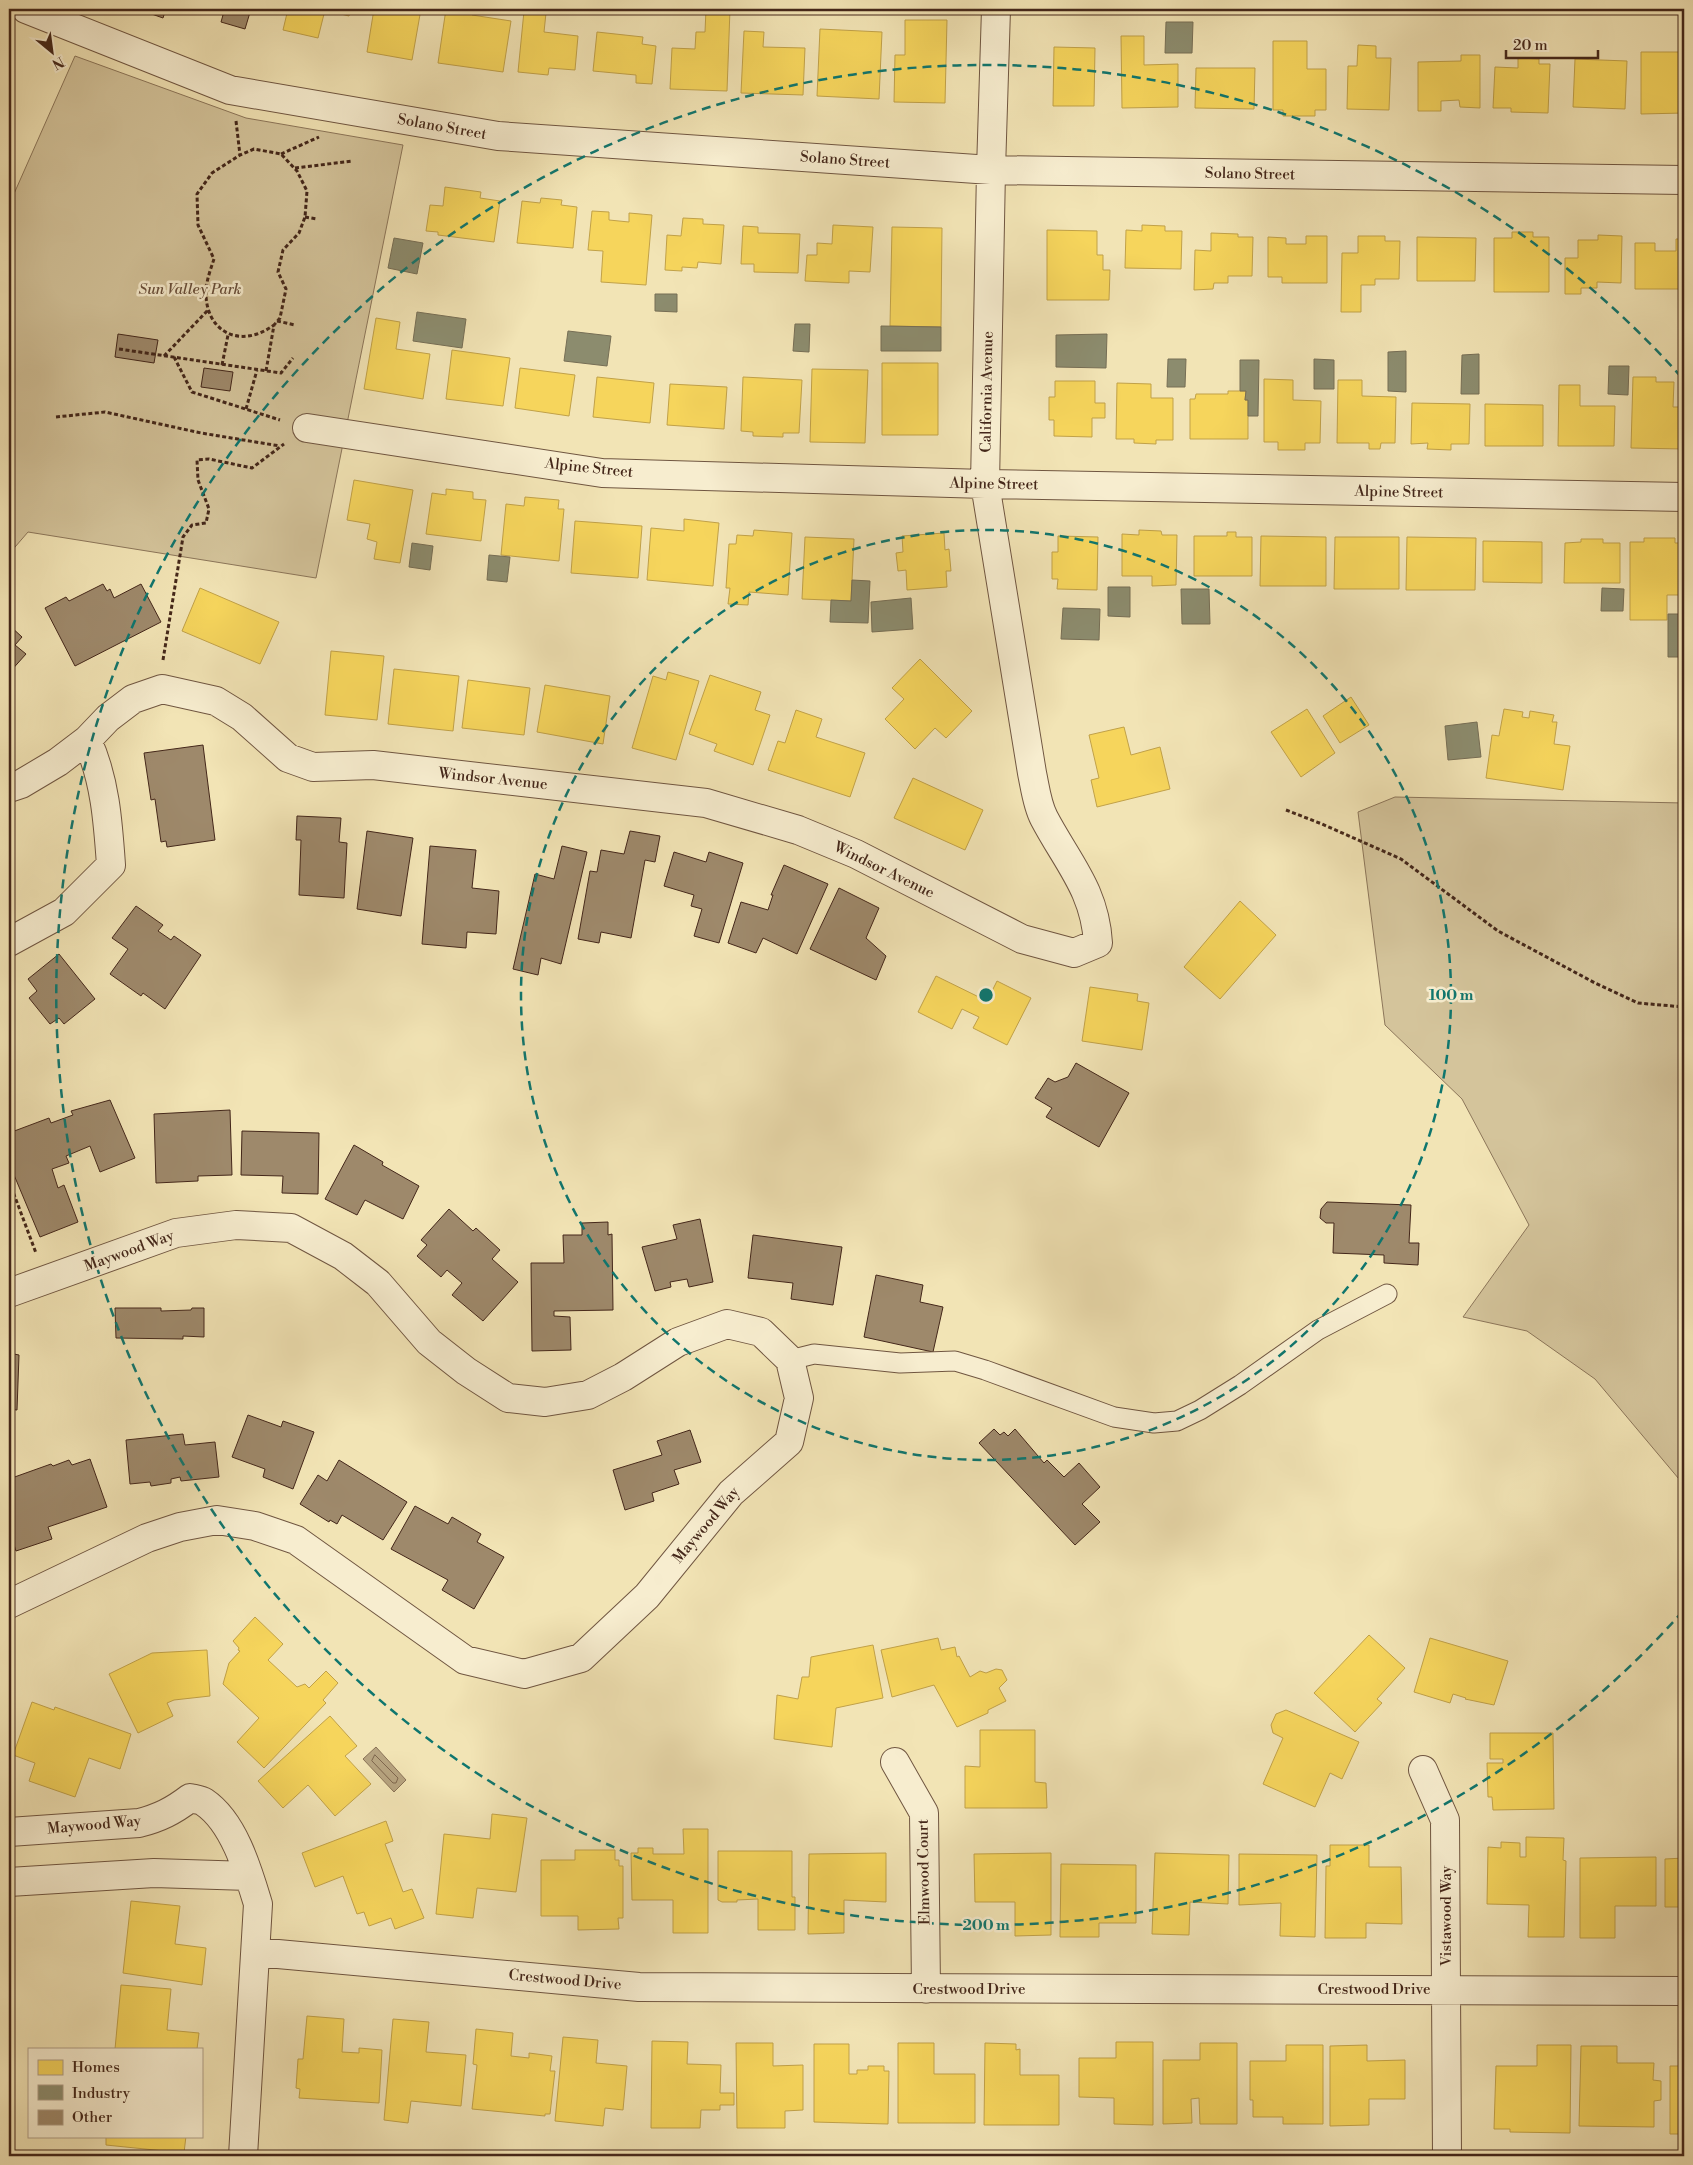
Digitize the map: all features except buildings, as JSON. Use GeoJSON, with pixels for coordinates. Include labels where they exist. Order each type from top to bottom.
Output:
{"type":"FeatureCollection","features":[{"type":"Feature","properties":{"kind":"street","name":"Solano Street"},"geometry":{"type":"LineString","coordinates":[[26,9],[230,90],[498,136],[991,170],[1684,180]]}},
{"type":"Feature","properties":{"kind":"street","name":"California Avenue"},"geometry":{"type":"LineString","coordinates":[[996,9],[985,484],[1034,781],[1042,816],[1080,881]]}},
{"type":"Feature","properties":{"kind":"street","name":"Alpine Street"},"geometry":{"type":"LineString","coordinates":[[307,428],[602,472],[985,484],[1684,498]]}},
{"type":"Feature","properties":{"kind":"street"},"geometry":{"type":"LineString","coordinates":[[9,788],[21,784],[58,762],[87,740],[108,718],[133,699],[162,688]]}},
{"type":"Feature","properties":{"kind":"street","name":"Windsor Avenue"},"geometry":{"type":"LineString","coordinates":[[162,688],[216,701],[242,717],[288,758],[313,767],[373,765],[706,803],[724,808],[798,830],[856,854],[1022,939],[1074,953],[1098,943],[1096,922],[1090,900],[1080,881]]}},
{"type":"Feature","properties":{"kind":"street"},"geometry":{"type":"LineString","coordinates":[[9,942],[64,912],[112,865],[108,815],[96,760],[87,740]]}},
{"type":"Feature","properties":{"kind":"street","name":"Maywood Way"},"geometry":{"type":"LineString","coordinates":[[9,1293],[47,1281],[176,1233],[236,1225],[291,1228],[343,1256],[378,1283],[428,1342],[466,1371],[508,1398],[545,1402],[588,1395],[623,1377],[678,1342],[727,1324],[761,1332],[790,1360],[799,1398],[789,1442],[731,1493],[647,1596],[582,1658],[524,1674],[465,1660],[296,1540],[255,1526],[217,1520],[180,1527],[147,1538],[9,1604]]}},
{"type":"Feature","properties":{"kind":"street","name":"Elmwood Court"},"geometry":{"type":"LineString","coordinates":[[895,1762],[924,1814],[926,1989]]}},
{"type":"Feature","properties":{"kind":"street","name":"Vistawood Way"},"geometry":{"type":"LineString","coordinates":[[1423,1770],[1445,1820],[1447,2156]]}},
{"type":"Feature","properties":{"kind":"street","name":"Maywood Way"},"geometry":{"type":"LineString","coordinates":[[9,1832],[139,1823],[169,1814],[190,1798],[203,1802],[217,1814],[232,1835],[258,1904],[243,2156]]}},
{"type":"Feature","properties":{"kind":"street"},"geometry":{"type":"LineString","coordinates":[[9,1882],[154,1873],[249,1876]]}},
{"type":"Feature","properties":{"kind":"street","name":"Crestwood Drive"},"geometry":{"type":"LineString","coordinates":[[256,1952],[639,1987],[1684,1991]]}},
{"type":"Feature","properties":{"kind":"lane"},"geometry":{"type":"LineString","coordinates":[[790,1360],[814,1354],[900,1363],[955,1362],[985,1370],[1114,1417],[1154,1422],[1177,1420],[1200,1410],[1240,1385],[1318,1330],[1387,1294]]}},
{"type":"Feature","properties":{"kind":"path"},"geometry":{"type":"LineString","coordinates":[[254,149],[281,154],[294,168],[307,191],[305,217],[299,233],[282,250],[278,272],[286,289],[280,318],[262,334],[247,338],[228,335],[212,319],[209,308],[206,288],[214,259],[198,224],[198,194],[212,173],[231,160],[254,149]]}},
{"type":"Feature","properties":{"kind":"path"},"geometry":{"type":"LineString","coordinates":[[294,168],[353,161]]}},
{"type":"Feature","properties":{"kind":"path"},"geometry":{"type":"LineString","coordinates":[[305,217],[317,219]]}},
{"type":"Feature","properties":{"kind":"path"},"geometry":{"type":"LineString","coordinates":[[164,356],[209,308]]}},
{"type":"Feature","properties":{"kind":"path"},"geometry":{"type":"LineString","coordinates":[[277,321],[295,325]]}},
{"type":"Feature","properties":{"kind":"path"},"geometry":{"type":"LineString","coordinates":[[266,371],[274,325]]}},
{"type":"Feature","properties":{"kind":"path"},"geometry":{"type":"LineString","coordinates":[[222,365],[228,335]]}},
{"type":"Feature","properties":{"kind":"path"},"geometry":{"type":"LineString","coordinates":[[118,349],[281,373],[293,358]]}},
{"type":"Feature","properties":{"kind":"path"},"geometry":{"type":"LineString","coordinates":[[174,357],[192,392],[307,428]]}},
{"type":"Feature","properties":{"kind":"path"},"geometry":{"type":"LineString","coordinates":[[246,409],[257,370]]}},
{"type":"Feature","properties":{"kind":"path"},"geometry":{"type":"LineString","coordinates":[[56,417],[105,412],[201,433],[281,446]]}},
{"type":"Feature","properties":{"kind":"path"},"geometry":{"type":"LineString","coordinates":[[162,688],[162,667],[183,537],[192,525],[206,523],[209,509],[198,480],[197,460],[209,459],[252,468],[307,428]]}},
{"type":"Feature","properties":{"kind":"path"},"geometry":{"type":"LineString","coordinates":[[1286,810],[1321,823],[1400,859],[1498,931],[1595,983],[1638,1003],[1684,1007]]}},
{"type":"Feature","properties":{"kind":"path"},"geometry":{"type":"LineString","coordinates":[[9,1181],[47,1281]]}},
{"type":"Feature","properties":{"kind":"green space","name":"Sun Valley Park"},"geometry":{"type":"Polygon","coordinates":[[[75,56],[246,118],[403,145],[316,578],[28,532],[9,554],[9,205],[75,56]]]}},
{"type":"Feature","properties":{"kind":"green space"},"geometry":{"type":"Polygon","coordinates":[[[1395,797],[1684,803],[1684,1485],[1595,1379],[1527,1331],[1463,1317],[1529,1225],[1462,1099],[1385,1025],[1358,812],[1395,797]]]}},
{"type":"Feature","properties":{"kind":"water"},"geometry":{"type":"Polygon","coordinates":[[[376,1747],[406,1780],[394,1792],[363,1759],[376,1747]]]}}]}
